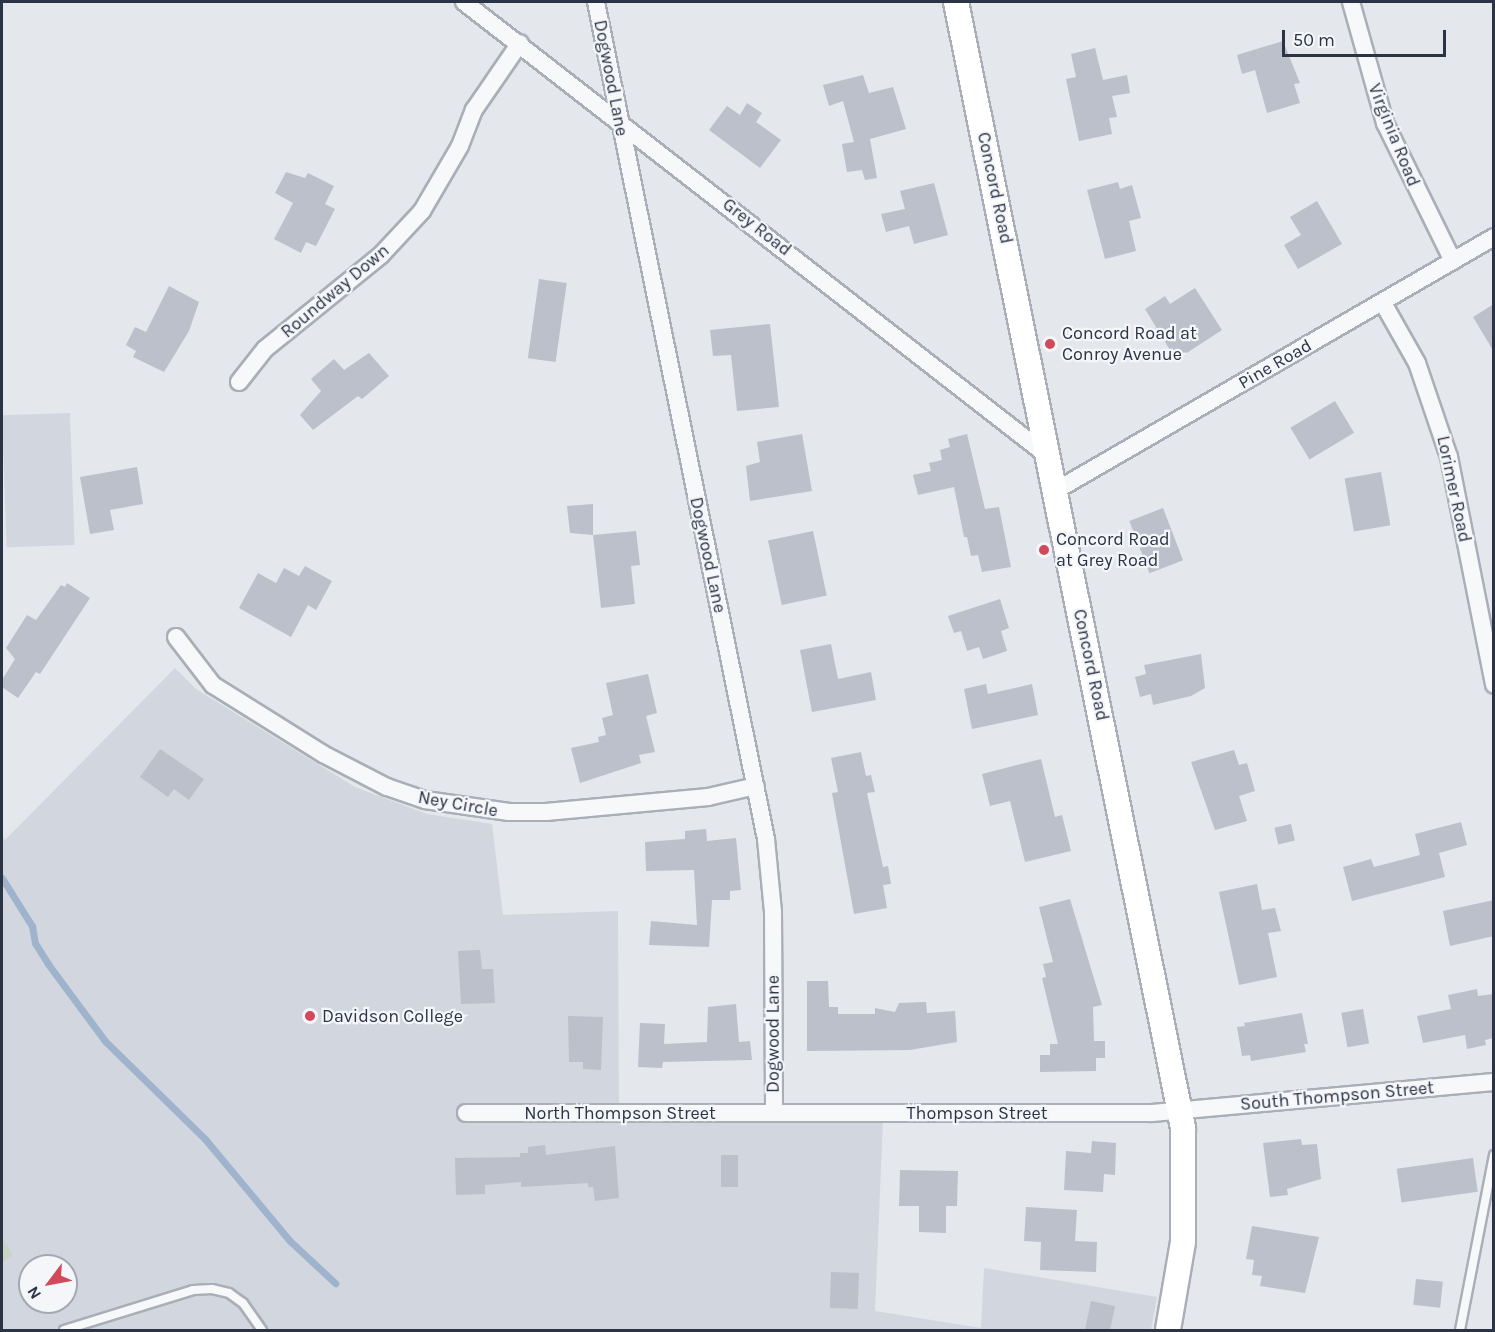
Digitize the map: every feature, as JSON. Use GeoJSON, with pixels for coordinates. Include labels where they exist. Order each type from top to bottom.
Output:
{"type":"FeatureCollection","features":[{"type":"Feature","properties":{"kind":"main road","name":"Concord Road"},"geometry":{"type":"LineString","coordinates":[[956,2],[1180,1110],[1186,1200],[1168,1330]]}},
{"type":"Feature","properties":{"kind":"street","name":"Grey Road"},"geometry":{"type":"LineString","coordinates":[[464,2],[618,119],[1048,456]]}},
{"type":"Feature","properties":{"kind":"street","name":"Dogwood Lane"},"geometry":{"type":"LineString","coordinates":[[596,2],[618,119],[756,786],[771,880],[774,1113]]}},
{"type":"Feature","properties":{"kind":"street","name":"Virginia Road"},"geometry":{"type":"LineString","coordinates":[[1352,2],[1385,123],[1453,261]]}},
{"type":"Feature","properties":{"kind":"street","name":"Roundway Down"},"geometry":{"type":"LineString","coordinates":[[239,382],[265,350],[381,255],[422,211],[460,146],[474,110],[520,43]]}},
{"type":"Feature","properties":{"kind":"street","name":"Pine Road"},"geometry":{"type":"LineString","coordinates":[[1055,491],[1494,237]]}},
{"type":"Feature","properties":{"kind":"street","name":"Lorimer Road"},"geometry":{"type":"LineString","coordinates":[[1383,303],[1417,363],[1447,447],[1494,685]]}},
{"type":"Feature","properties":{"kind":"street","name":"Ney Circle"},"geometry":{"type":"LineString","coordinates":[[176,636],[213,685],[322,754],[387,787],[425,801],[509,812],[546,812],[708,796],[756,786]]}},
{"type":"Feature","properties":{"kind":"street","name":"South Thompson Street"},"geometry":{"type":"LineString","coordinates":[[1180,1110],[1494,1082]]}},
{"type":"Feature","properties":{"kind":"street","name":"Thompson Street"},"geometry":{"type":"LineString","coordinates":[[774,1113],[1180,1110]]}},
{"type":"Feature","properties":{"kind":"street","name":"North Thompson Street"},"geometry":{"type":"LineString","coordinates":[[466,1113],[774,1113]]}},
{"type":"Feature","properties":{"kind":"lane"},"geometry":{"type":"LineString","coordinates":[[1460,1330],[1494,1155]]}},
{"type":"Feature","properties":{"kind":"lane"},"geometry":{"type":"LineString","coordinates":[[64,1330],[193,1290],[212,1289],[229,1293],[243,1303],[262,1330]]}},
{"type":"Feature","properties":{"kind":"shaded area"},"geometry":{"type":"Polygon","coordinates":[[[70,413],[75,545],[7,547],[2,415],[70,413]]]}},
{"type":"Feature","properties":{"kind":"shaded area","name":"Davidson College"},"geometry":{"type":"Polygon","coordinates":[[[175,668],[196,689],[355,787],[427,814],[492,824],[503,915],[618,911],[619,1116],[883,1120],[875,1311],[981,1328],[984,1268],[1157,1297],[1151,1330],[2,1330],[2,835],[5,840],[175,668]]]}},
{"type":"Feature","properties":{"kind":"green space"},"geometry":{"type":"Polygon","coordinates":[[[2,1237],[13,1255],[2,1262],[2,1237]]]}},
{"type":"Feature","properties":{"kind":"building"},"geometry":{"type":"Polygon","coordinates":[[[1283,41],[1300,83],[1294,84],[1300,103],[1267,113],[1255,70],[1242,74],[1237,55],[1283,41]]]}},
{"type":"Feature","properties":{"kind":"building"},"geometry":{"type":"Polygon","coordinates":[[[1095,48],[1103,80],[1127,75],[1130,93],[1112,96],[1117,117],[1109,118],[1112,134],[1079,141],[1066,79],[1076,77],[1071,54],[1095,48]]]}},
{"type":"Feature","properties":{"kind":"building"},"geometry":{"type":"Polygon","coordinates":[[[863,75],[869,93],[893,87],[906,129],[870,139],[877,178],[865,180],[862,170],[847,172],[842,144],[854,142],[843,101],[829,106],[823,85],[863,75]]]}},
{"type":"Feature","properties":{"kind":"building"},"geometry":{"type":"Polygon","coordinates":[[[747,103],[762,113],[756,122],[781,140],[760,168],[709,130],[727,106],[740,115],[747,103]]]}},
{"type":"Feature","properties":{"kind":"building"},"geometry":{"type":"Polygon","coordinates":[[[286,172],[305,178],[308,173],[334,186],[325,204],[335,209],[316,246],[306,242],[301,253],[274,239],[293,203],[275,193],[286,172]]]}},
{"type":"Feature","properties":{"kind":"building"},"geometry":{"type":"Polygon","coordinates":[[[1118,182],[1120,189],[1132,185],[1141,218],[1129,221],[1136,251],[1105,259],[1087,190],[1118,182]]]}},
{"type":"Feature","properties":{"kind":"building"},"geometry":{"type":"Polygon","coordinates":[[[934,183],[948,235],[914,244],[909,226],[886,232],[881,214],[905,209],[900,191],[934,183]]]}},
{"type":"Feature","properties":{"kind":"building"},"geometry":{"type":"Polygon","coordinates":[[[1317,201],[1342,244],[1298,269],[1284,245],[1301,235],[1290,217],[1317,201]]]}},
{"type":"Feature","properties":{"kind":"building"},"geometry":{"type":"Polygon","coordinates":[[[539,279],[567,283],[556,362],[528,358],[539,279]]]}},
{"type":"Feature","properties":{"kind":"building"},"geometry":{"type":"Polygon","coordinates":[[[169,286],[199,302],[189,331],[164,372],[133,357],[136,351],[126,345],[135,327],[146,332],[169,286]]]}},
{"type":"Feature","properties":{"kind":"building"},"geometry":{"type":"Polygon","coordinates":[[[1195,288],[1222,330],[1176,360],[1145,309],[1165,296],[1170,304],[1195,288]]]}},
{"type":"Feature","properties":{"kind":"building"},"geometry":{"type":"Polygon","coordinates":[[[1494,304],[1494,352],[1473,317],[1494,304]]]}},
{"type":"Feature","properties":{"kind":"building"},"geometry":{"type":"Polygon","coordinates":[[[770,324],[779,407],[737,411],[731,355],[713,356],[710,330],[770,324]]]}},
{"type":"Feature","properties":{"kind":"building"},"geometry":{"type":"Polygon","coordinates":[[[369,353],[389,376],[362,399],[358,396],[313,430],[300,415],[321,391],[311,379],[334,359],[344,370],[369,353]]]}},
{"type":"Feature","properties":{"kind":"building"},"geometry":{"type":"Polygon","coordinates":[[[1335,401],[1354,433],[1309,459],[1290,428],[1335,401]]]}},
{"type":"Feature","properties":{"kind":"building"},"geometry":{"type":"Polygon","coordinates":[[[802,434],[812,491],[750,501],[746,466],[760,462],[757,442],[802,434]]]}},
{"type":"Feature","properties":{"kind":"building"},"geometry":{"type":"Polygon","coordinates":[[[967,434],[985,509],[999,507],[1011,567],[982,572],[978,555],[971,556],[967,537],[964,537],[954,487],[918,495],[913,475],[931,471],[929,463],[942,460],[940,450],[950,447],[948,439],[967,434]]]}},
{"type":"Feature","properties":{"kind":"building"},"geometry":{"type":"Polygon","coordinates":[[[137,467],[143,504],[110,510],[114,530],[90,534],[80,477],[137,467]]]}},
{"type":"Feature","properties":{"kind":"building"},"geometry":{"type":"Polygon","coordinates":[[[1381,472],[1390,525],[1354,532],[1345,478],[1381,472]]]}},
{"type":"Feature","properties":{"kind":"building"},"geometry":{"type":"Polygon","coordinates":[[[593,504],[593,535],[570,533],[567,506],[593,504]]]}},
{"type":"Feature","properties":{"kind":"building"},"geometry":{"type":"Polygon","coordinates":[[[1163,508],[1183,560],[1149,573],[1129,521],[1163,508]]]}},
{"type":"Feature","properties":{"kind":"building"},"geometry":{"type":"Polygon","coordinates":[[[636,531],[640,565],[631,566],[635,604],[601,608],[593,535],[636,531]]]}},
{"type":"Feature","properties":{"kind":"building"},"geometry":{"type":"Polygon","coordinates":[[[813,531],[827,596],[782,605],[768,541],[813,531]]]}},
{"type":"Feature","properties":{"kind":"building"},"geometry":{"type":"Polygon","coordinates":[[[305,566],[332,581],[316,610],[308,605],[291,637],[239,608],[258,573],[276,583],[284,568],[299,576],[305,566]]]}},
{"type":"Feature","properties":{"kind":"building"},"geometry":{"type":"Polygon","coordinates":[[[67,583],[90,598],[40,674],[36,672],[18,698],[2,687],[2,680],[15,659],[6,648],[27,615],[36,620],[61,585],[65,587],[67,583]]]}},
{"type":"Feature","properties":{"kind":"building"},"geometry":{"type":"Polygon","coordinates":[[[1000,599],[1009,628],[1001,631],[1007,651],[983,659],[979,647],[967,651],[961,631],[954,633],[948,616],[1000,599]]]}},
{"type":"Feature","properties":{"kind":"building"},"geometry":{"type":"Polygon","coordinates":[[[831,644],[838,679],[871,672],[876,700],[812,712],[800,650],[831,644]]]}},
{"type":"Feature","properties":{"kind":"building"},"geometry":{"type":"Polygon","coordinates":[[[1201,654],[1205,688],[1191,696],[1153,705],[1151,694],[1140,697],[1135,677],[1146,674],[1144,665],[1201,654]]]}},
{"type":"Feature","properties":{"kind":"building"},"geometry":{"type":"Polygon","coordinates":[[[648,674],[657,713],[646,716],[655,752],[639,755],[641,763],[580,783],[571,748],[599,742],[598,737],[606,735],[602,718],[613,715],[606,683],[648,674]]]}},
{"type":"Feature","properties":{"kind":"building"},"geometry":{"type":"Polygon","coordinates":[[[986,684],[988,694],[1032,684],[1038,715],[972,729],[964,689],[986,684]]]}},
{"type":"Feature","properties":{"kind":"building"},"geometry":{"type":"Polygon","coordinates":[[[160,749],[204,779],[189,800],[174,789],[168,797],[140,777],[160,749]]]}},
{"type":"Feature","properties":{"kind":"building"},"geometry":{"type":"Polygon","coordinates":[[[1234,750],[1239,765],[1247,763],[1255,791],[1239,796],[1247,821],[1215,830],[1191,762],[1234,750]]]}},
{"type":"Feature","properties":{"kind":"building"},"geometry":{"type":"Polygon","coordinates":[[[861,752],[866,776],[871,775],[875,792],[867,793],[883,867],[888,866],[891,884],[883,885],[887,908],[854,914],[832,793],[838,792],[831,758],[861,752]]]}},
{"type":"Feature","properties":{"kind":"building"},"geometry":{"type":"Polygon","coordinates":[[[1041,759],[1055,817],[1062,815],[1071,851],[1025,862],[1010,801],[990,806],[982,774],[1041,759]]]}},
{"type":"Feature","properties":{"kind":"building"},"geometry":{"type":"Polygon","coordinates":[[[1461,822],[1467,845],[1439,853],[1445,877],[1352,901],[1343,867],[1371,859],[1374,867],[1420,855],[1415,834],[1461,822]]]}},
{"type":"Feature","properties":{"kind":"building"},"geometry":{"type":"Polygon","coordinates":[[[1291,824],[1295,841],[1278,844],[1274,828],[1291,824]]]}},
{"type":"Feature","properties":{"kind":"building"},"geometry":{"type":"Polygon","coordinates":[[[706,829],[707,841],[736,838],[741,890],[730,891],[730,900],[712,900],[709,947],[649,945],[651,921],[697,925],[694,870],[646,871],[645,842],[685,839],[685,831],[706,829]]]}},
{"type":"Feature","properties":{"kind":"building"},"geometry":{"type":"Polygon","coordinates":[[[1257,884],[1262,910],[1275,908],[1281,931],[1268,933],[1277,977],[1239,985],[1219,892],[1257,884]]]}},
{"type":"Feature","properties":{"kind":"building"},"geometry":{"type":"Polygon","coordinates":[[[1070,899],[1102,1005],[1093,1007],[1094,1041],[1105,1041],[1105,1058],[1096,1058],[1096,1071],[1040,1072],[1040,1055],[1050,1055],[1050,1044],[1058,1044],[1042,978],[1046,977],[1043,964],[1053,962],[1039,907],[1070,899]]]}},
{"type":"Feature","properties":{"kind":"building"},"geometry":{"type":"Polygon","coordinates":[[[1494,900],[1494,936],[1450,946],[1443,911],[1494,900]]]}},
{"type":"Feature","properties":{"kind":"building"},"geometry":{"type":"Polygon","coordinates":[[[480,950],[482,969],[493,969],[495,1003],[461,1004],[458,951],[480,950]]]}},
{"type":"Feature","properties":{"kind":"building"},"geometry":{"type":"Polygon","coordinates":[[[807,981],[828,981],[829,1007],[838,1007],[838,1014],[875,1014],[875,1008],[895,1012],[899,1003],[926,1002],[927,1013],[955,1011],[957,1042],[910,1050],[807,1051],[807,981]]]}},
{"type":"Feature","properties":{"kind":"building"},"geometry":{"type":"Polygon","coordinates":[[[1477,989],[1478,996],[1493,994],[1494,1038],[1485,1040],[1486,1045],[1467,1049],[1465,1035],[1423,1043],[1417,1016],[1451,1009],[1448,995],[1477,989]]]}},
{"type":"Feature","properties":{"kind":"building"},"geometry":{"type":"Polygon","coordinates":[[[736,1004],[739,1042],[750,1041],[752,1060],[663,1062],[662,1068],[638,1067],[640,1023],[665,1024],[664,1044],[707,1042],[708,1007],[736,1004]]]}},
{"type":"Feature","properties":{"kind":"building"},"geometry":{"type":"Polygon","coordinates":[[[1363,1009],[1369,1043],[1347,1047],[1341,1013],[1363,1009]]]}},
{"type":"Feature","properties":{"kind":"building"},"geometry":{"type":"Polygon","coordinates":[[[1302,1013],[1308,1044],[1304,1044],[1306,1052],[1251,1061],[1250,1055],[1242,1056],[1237,1027],[1245,1026],[1244,1023],[1302,1013]]]}},
{"type":"Feature","properties":{"kind":"building"},"geometry":{"type":"Polygon","coordinates":[[[568,1016],[603,1017],[601,1070],[583,1069],[583,1062],[569,1062],[568,1016]]]}},
{"type":"Feature","properties":{"kind":"building"},"geometry":{"type":"Polygon","coordinates":[[[1301,1139],[1302,1145],[1317,1144],[1321,1179],[1287,1189],[1288,1195],[1270,1197],[1263,1143],[1301,1139]]]}},
{"type":"Feature","properties":{"kind":"building"},"geometry":{"type":"Polygon","coordinates":[[[1092,1141],[1116,1143],[1115,1175],[1104,1174],[1103,1192],[1064,1190],[1066,1151],[1091,1153],[1092,1141]]]}},
{"type":"Feature","properties":{"kind":"building"},"geometry":{"type":"Polygon","coordinates":[[[545,1145],[546,1155],[615,1146],[619,1198],[595,1201],[593,1187],[588,1187],[588,1183],[521,1187],[521,1182],[485,1185],[485,1194],[456,1195],[455,1158],[520,1157],[520,1153],[528,1153],[528,1147],[545,1145]]]}},
{"type":"Feature","properties":{"kind":"building"},"geometry":{"type":"Polygon","coordinates":[[[721,1155],[738,1155],[738,1187],[721,1187],[721,1155]]]}},
{"type":"Feature","properties":{"kind":"building"},"geometry":{"type":"Polygon","coordinates":[[[1473,1158],[1478,1192],[1401,1202],[1397,1169],[1473,1158]]]}},
{"type":"Feature","properties":{"kind":"building"},"geometry":{"type":"Polygon","coordinates":[[[900,1170],[958,1171],[957,1206],[946,1206],[946,1233],[919,1232],[919,1206],[899,1206],[900,1170]]]}},
{"type":"Feature","properties":{"kind":"building"},"geometry":{"type":"Polygon","coordinates":[[[1026,1207],[1077,1210],[1075,1241],[1097,1242],[1096,1272],[1040,1270],[1041,1242],[1024,1241],[1026,1207]]]}},
{"type":"Feature","properties":{"kind":"building"},"geometry":{"type":"Polygon","coordinates":[[[1252,1226],[1319,1237],[1305,1293],[1260,1286],[1262,1276],[1252,1275],[1254,1260],[1246,1259],[1252,1226]]]}},
{"type":"Feature","properties":{"kind":"building"},"geometry":{"type":"Polygon","coordinates":[[[831,1272],[859,1273],[858,1309],[830,1308],[831,1272]]]}},
{"type":"Feature","properties":{"kind":"building"},"geometry":{"type":"Polygon","coordinates":[[[1416,1279],[1443,1282],[1440,1308],[1413,1305],[1416,1279]]]}},
{"type":"Feature","properties":{"kind":"building"},"geometry":{"type":"Polygon","coordinates":[[[1091,1301],[1115,1306],[1110,1330],[1085,1330],[1091,1301]]]}},
{"type":"Feature","properties":{"kind":"waterway"},"geometry":{"type":"LineString","coordinates":[[2,878],[32,926],[35,943],[48,964],[105,1041],[205,1139],[290,1241],[335,1283]]}},
{"type":"Feature","properties":{"kind":"place","name":"Concord Road at Conroy Avenue"},"geometry":{"type":"Point","coordinates":[1050,344]}},
{"type":"Feature","properties":{"kind":"place","name":"Concord Road at Grey Road"},"geometry":{"type":"Point","coordinates":[1044,550]}},
{"type":"Feature","properties":{"kind":"place","name":"Davidson College"},"geometry":{"type":"Point","coordinates":[310,1016]}}]}
